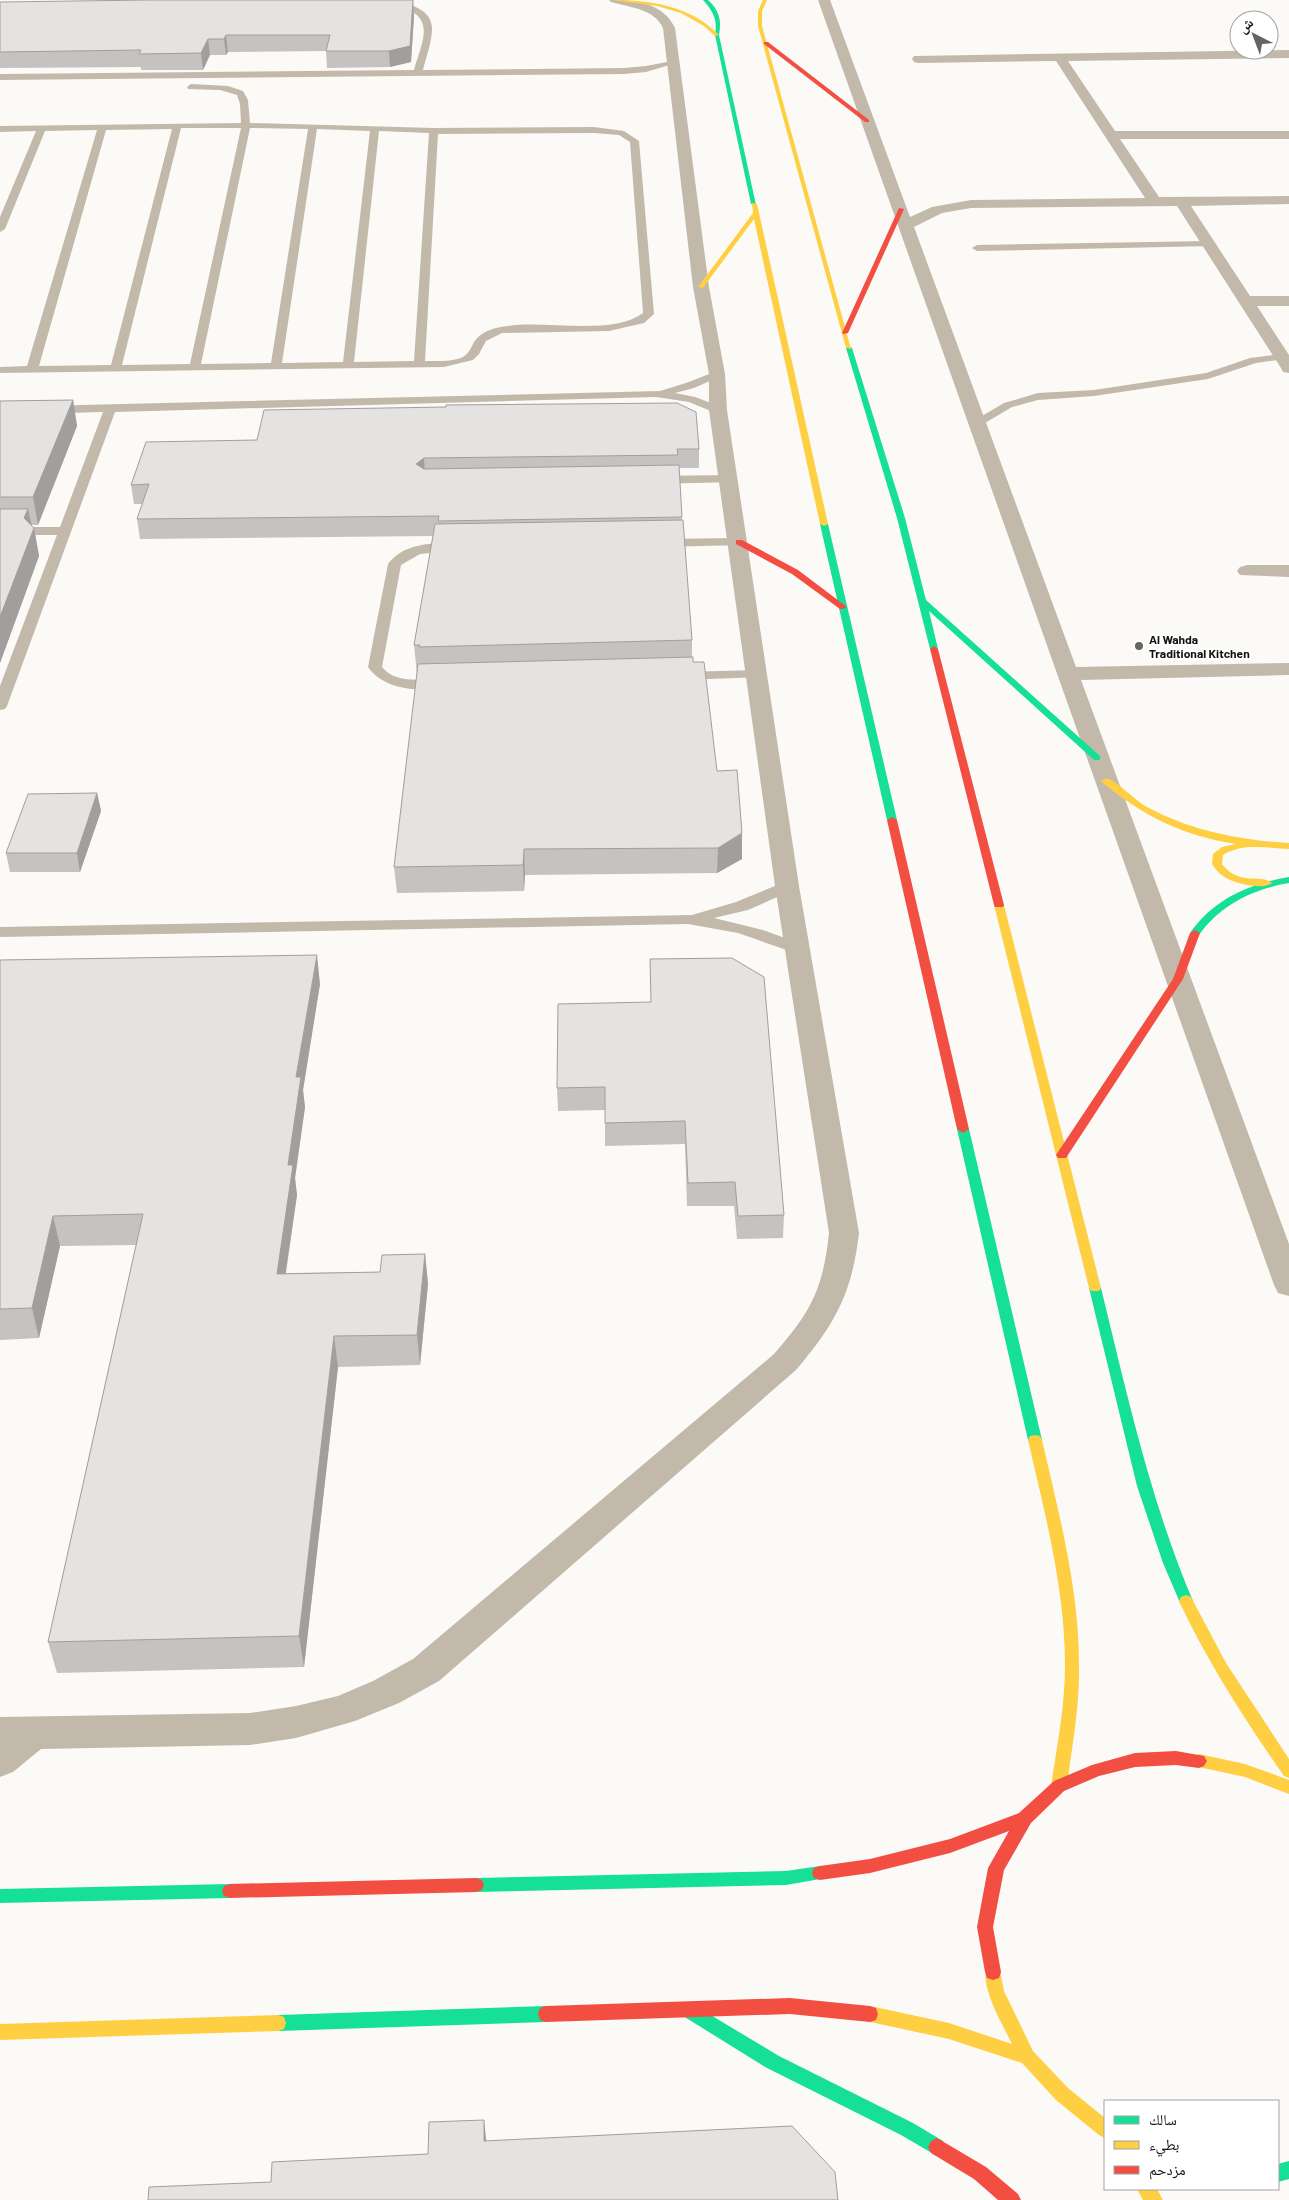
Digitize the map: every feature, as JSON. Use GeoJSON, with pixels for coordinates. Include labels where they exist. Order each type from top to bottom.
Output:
{"type":"FeatureCollection","features":[{"type":"Feature","properties":{"kind":"main road"},"geometry":{"type":"LineString","coordinates":[[615,0],[642,2],[684,12],[711,26],[717,34],[843,607],[1061,1552],[1068,1607],[1072,1665],[1068,1724],[1059,1786]]}},
{"type":"Feature","properties":{"kind":"main road"},"geometry":{"type":"LineString","coordinates":[[705,0],[715,9],[719,17],[721,24],[717,34]]}},
{"type":"Feature","properties":{"kind":"main road"},"geometry":{"type":"LineString","coordinates":[[765,0],[760,9],[758,23],[766,43],[845,333],[901,518],[1146,1496],[1165,1552],[1190,1609],[1222,1670],[1260,1730],[1289,1771]]}},
{"type":"Feature","properties":{"kind":"main road"},"geometry":{"type":"LineString","coordinates":[[766,43],[867,121]]}},
{"type":"Feature","properties":{"kind":"main road"},"geometry":{"type":"LineString","coordinates":[[845,333],[902,203]]}},
{"type":"Feature","properties":{"kind":"main road"},"geometry":{"type":"LineString","coordinates":[[700,287],[756,213]]}},
{"type":"Feature","properties":{"kind":"main road"},"geometry":{"type":"LineString","coordinates":[[739,542],[795,572],[843,607]]}},
{"type":"Feature","properties":{"kind":"main road"},"geometry":{"type":"LineString","coordinates":[[922,601],[1097,758]]}},
{"type":"Feature","properties":{"kind":"main road"},"geometry":{"type":"LineString","coordinates":[[1106,781],[1139,806],[1179,826],[1226,840],[1289,846]]}},
{"type":"Feature","properties":{"kind":"main road"},"geometry":{"type":"LineString","coordinates":[[1255,844],[1223,850],[1217,856],[1216,862],[1219,869],[1238,880],[1250,883],[1289,880]]}},
{"type":"Feature","properties":{"kind":"main road"},"geometry":{"type":"LineString","coordinates":[[1062,1155],[1178,979],[1191,940],[1200,924],[1214,911],[1251,890],[1274,882]]}},
{"type":"Feature","properties":{"kind":"main road"},"geometry":{"type":"LineString","coordinates":[[1104,2129],[1062,2094],[1027,2057],[996,1992],[985,1927],[996,1868],[1024,1818],[1059,1786],[1097,1770],[1135,1760],[1176,1758],[1219,1763],[1261,1775],[1289,1787]]}},
{"type":"Feature","properties":{"kind":"main road"},"geometry":{"type":"LineString","coordinates":[[0,1896],[786,1878],[870,1866],[950,1846],[1024,1818]]}},
{"type":"Feature","properties":{"kind":"main road"},"geometry":{"type":"LineString","coordinates":[[0,2032],[790,2006],[870,2014],[949,2031],[1027,2057]]}},
{"type":"Feature","properties":{"kind":"main road"},"geometry":{"type":"LineString","coordinates":[[689,2010],[773,2062],[907,2129],[987,2187],[1012,2200]]}},
{"type":"Feature","properties":{"kind":"street"},"geometry":{"type":"LineString","coordinates":[[0,1761],[16,1733],[250,1729],[296,1722],[342,1710],[386,1692],[426,1670],[785,1362],[812,1332],[831,1300],[841,1266],[844,1233],[787,886],[730,479],[718,410],[717,374],[700,287],[667,74],[667,21],[652,11],[615,0]]}},
{"type":"Feature","properties":{"kind":"street"},"geometry":{"type":"LineString","coordinates":[[824,0],[867,121],[902,203],[976,423],[1289,1285]]}},
{"type":"Feature","properties":{"kind":"street"},"geometry":{"type":"LineString","coordinates":[[918,58],[1289,54]]}},
{"type":"Feature","properties":{"kind":"street"},"geometry":{"type":"LineString","coordinates":[[1060,57],[1155,202]]}},
{"type":"Feature","properties":{"kind":"street"},"geometry":{"type":"LineString","coordinates":[[1110,136],[1289,135]]}},
{"type":"Feature","properties":{"kind":"street"},"geometry":{"type":"LineString","coordinates":[[930,198],[972,204]]}},
{"type":"Feature","properties":{"kind":"street"},"geometry":{"type":"LineString","coordinates":[[902,203],[922,215],[938,209],[972,204],[1289,200]]}},
{"type":"Feature","properties":{"kind":"street"},"geometry":{"type":"LineString","coordinates":[[1182,201],[1285,362]]}},
{"type":"Feature","properties":{"kind":"street"},"geometry":{"type":"LineString","coordinates":[[1245,301],[1289,301]]}},
{"type":"Feature","properties":{"kind":"street"},"geometry":{"type":"LineString","coordinates":[[1247,571],[1289,571]]}},
{"type":"Feature","properties":{"kind":"street"},"geometry":{"type":"LineString","coordinates":[[1067,674],[1289,670]]}},
{"type":"Feature","properties":{"kind":"lane"},"geometry":{"type":"LineString","coordinates":[[383,0],[411,8],[426,18],[429,24],[418,72]]}},
{"type":"Feature","properties":{"kind":"lane"},"geometry":{"type":"LineString","coordinates":[[624,71],[651,68],[667,74]]}},
{"type":"Feature","properties":{"kind":"lane"},"geometry":{"type":"LineString","coordinates":[[0,77],[624,71],[667,74]]}},
{"type":"Feature","properties":{"kind":"lane"},"geometry":{"type":"LineString","coordinates":[[184,87],[220,88],[239,92],[243,97],[246,125],[195,367]]}},
{"type":"Feature","properties":{"kind":"lane"},"geometry":{"type":"LineString","coordinates":[[0,129],[246,125],[434,131],[594,130],[621,133],[632,138],[634,141],[649,314],[639,322],[619,327],[526,328],[498,331],[480,340],[474,353],[463,361],[444,364],[0,370]]}},
{"type":"Feature","properties":{"kind":"lane"},"geometry":{"type":"LineString","coordinates":[[32,369],[103,126]]}},
{"type":"Feature","properties":{"kind":"lane"},"geometry":{"type":"LineString","coordinates":[[116,368],[177,126]]}},
{"type":"Feature","properties":{"kind":"lane"},"geometry":{"type":"LineString","coordinates":[[276,366],[313,126]]}},
{"type":"Feature","properties":{"kind":"lane"},"geometry":{"type":"LineString","coordinates":[[0,229],[42,128]]}},
{"type":"Feature","properties":{"kind":"lane"},"geometry":{"type":"LineString","coordinates":[[348,366],[375,128]]}},
{"type":"Feature","properties":{"kind":"lane"},"geometry":{"type":"LineString","coordinates":[[419,365],[434,131]]}},
{"type":"Feature","properties":{"kind":"lane"},"geometry":{"type":"LineString","coordinates":[[977,248],[1209,244]]}},
{"type":"Feature","properties":{"kind":"lane"},"geometry":{"type":"LineString","coordinates":[[976,423],[1002,408],[1038,397],[1094,393],[1208,376],[1254,360],[1285,362]]}},
{"type":"Feature","properties":{"kind":"lane"},"geometry":{"type":"LineString","coordinates":[[656,394],[690,386],[717,374]]}},
{"type":"Feature","properties":{"kind":"lane"},"geometry":{"type":"LineString","coordinates":[[0,411],[656,394],[691,399],[718,410]]}},
{"type":"Feature","properties":{"kind":"lane"},"geometry":{"type":"LineString","coordinates":[[0,706],[110,408]]}},
{"type":"Feature","properties":{"kind":"lane"},"geometry":{"type":"LineString","coordinates":[[641,480],[730,479]]}},
{"type":"Feature","properties":{"kind":"lane"},"geometry":{"type":"LineString","coordinates":[[0,532],[65,531]]}},
{"type":"Feature","properties":{"kind":"lane"},"geometry":{"type":"LineString","coordinates":[[651,544],[739,542]]}},
{"type":"Feature","properties":{"kind":"lane"},"geometry":{"type":"LineString","coordinates":[[456,682],[418,683],[393,681],[378,673],[375,667],[395,564],[400,558],[420,549],[466,547]]}},
{"type":"Feature","properties":{"kind":"lane"},"geometry":{"type":"LineString","coordinates":[[670,677],[758,674]]}},
{"type":"Feature","properties":{"kind":"lane"},"geometry":{"type":"LineString","coordinates":[[688,919],[742,906],[787,886]]}},
{"type":"Feature","properties":{"kind":"lane"},"geometry":{"type":"LineString","coordinates":[[0,932],[688,919],[735,927],[778,940],[798,949]]}},
{"type":"Feature","properties":{"kind":"building"},"geometry":{"type":"Polygon","coordinates":[[[413,0],[410,46],[389,51],[326,51],[330,35],[226,35],[224,39],[208,39],[201,53],[139,54],[141,50],[0,52],[0,2],[413,0]]]}},
{"type":"Feature","properties":{"kind":"building"},"geometry":{"type":"Polygon","coordinates":[[[73,400],[33,497],[0,497],[0,401],[73,400]]]}},
{"type":"Feature","properties":{"kind":"building"},"geometry":{"type":"Polygon","coordinates":[[[677,403],[696,412],[699,449],[677,449],[678,455],[424,458],[416,464],[424,469],[679,465],[682,517],[438,521],[439,516],[137,519],[149,484],[131,485],[146,442],[257,440],[264,410],[446,407],[446,405],[677,403]]]}},
{"type":"Feature","properties":{"kind":"building"},"geometry":{"type":"Polygon","coordinates":[[[0,509],[28,509],[24,518],[34,528],[0,617],[0,509]]]}},
{"type":"Feature","properties":{"kind":"building"},"geometry":{"type":"Polygon","coordinates":[[[683,520],[692,640],[419,647],[420,645],[414,645],[435,524],[683,520]]]}},
{"type":"Feature","properties":{"kind":"building"},"geometry":{"type":"Polygon","coordinates":[[[693,657],[693,662],[704,662],[717,771],[737,770],[742,833],[718,848],[524,849],[523,865],[394,867],[418,664],[693,657]]]}},
{"type":"Feature","properties":{"kind":"building"},"geometry":{"type":"Polygon","coordinates":[[[97,793],[77,853],[6,853],[28,794],[97,793]]]}},
{"type":"Feature","properties":{"kind":"building"},"geometry":{"type":"Polygon","coordinates":[[[317,955],[296,1077],[301,1077],[288,1165],[293,1165],[277,1274],[380,1272],[382,1255],[425,1254],[417,1335],[334,1336],[299,1636],[48,1642],[143,1214],[53,1216],[32,1308],[0,1309],[0,960],[317,955]]]}},
{"type":"Feature","properties":{"kind":"building"},"geometry":{"type":"Polygon","coordinates":[[[732,958],[764,977],[784,1215],[738,1216],[735,1182],[688,1183],[685,1121],[605,1123],[605,1087],[557,1088],[558,1004],[651,1002],[650,959],[732,958]]]}},
{"type":"Feature","properties":{"kind":"building"},"geometry":{"type":"Polygon","coordinates":[[[484,2120],[484,2141],[792,2126],[835,2172],[838,2200],[148,2200],[149,2187],[271,2182],[272,2162],[428,2154],[429,2122],[484,2120]]]}},
{"type":"Feature","properties":{"kind":"traffic: fast"},"geometry":{"type":"LineString","coordinates":[[705,0],[715,12],[718,20],[717,35],[754,204]]}},
{"type":"Feature","properties":{"kind":"traffic: fast"},"geometry":{"type":"LineString","coordinates":[[849,348],[901,518],[934,649]]}},
{"type":"Feature","properties":{"kind":"traffic: fast"},"geometry":{"type":"LineString","coordinates":[[824,524],[892,820]]}},
{"type":"Feature","properties":{"kind":"traffic: fast"},"geometry":{"type":"LineString","coordinates":[[922,601],[1097,758]]}},
{"type":"Feature","properties":{"kind":"traffic: fast"},"geometry":{"type":"LineString","coordinates":[[1195,933],[1212,913],[1236,897],[1263,886],[1289,880]]}},
{"type":"Feature","properties":{"kind":"traffic: fast"},"geometry":{"type":"LineString","coordinates":[[963,1129],[1035,1440]]}},
{"type":"Feature","properties":{"kind":"traffic: fast"},"geometry":{"type":"LineString","coordinates":[[1095,1288],[1123,1408],[1144,1486],[1156,1525],[1186,1601]]}},
{"type":"Feature","properties":{"kind":"traffic: fast"},"geometry":{"type":"LineString","coordinates":[[476,1885],[786,1878],[820,1873]]}},
{"type":"Feature","properties":{"kind":"traffic: fast"},"geometry":{"type":"LineString","coordinates":[[0,1896],[230,1891]]}},
{"type":"Feature","properties":{"kind":"traffic: fast"},"geometry":{"type":"LineString","coordinates":[[689,2010],[773,2062],[907,2129],[937,2147]]}},
{"type":"Feature","properties":{"kind":"traffic: fast"},"geometry":{"type":"LineString","coordinates":[[278,2023],[546,2014]]}},
{"type":"Feature","properties":{"kind":"traffic: fast"},"geometry":{"type":"LineString","coordinates":[[1279,2173],[1289,2170]]}},
{"type":"Feature","properties":{"kind":"traffic: slow"},"geometry":{"type":"LineString","coordinates":[[615,0],[657,5],[682,12],[706,25],[717,35]]}},
{"type":"Feature","properties":{"kind":"traffic: slow"},"geometry":{"type":"LineString","coordinates":[[765,0],[760,11],[760,26],[849,348]]}},
{"type":"Feature","properties":{"kind":"traffic: slow"},"geometry":{"type":"LineString","coordinates":[[754,204],[824,524]]}},
{"type":"Feature","properties":{"kind":"traffic: slow"},"geometry":{"type":"LineString","coordinates":[[701,287],[756,213]]}},
{"type":"Feature","properties":{"kind":"traffic: slow"},"geometry":{"type":"LineString","coordinates":[[1106,781],[1140,807],[1193,831],[1250,843],[1289,846]]}},
{"type":"Feature","properties":{"kind":"traffic: slow"},"geometry":{"type":"LineString","coordinates":[[1251,845],[1222,851],[1218,854],[1217,864],[1227,875],[1233,878],[1246,882],[1267,883]]}},
{"type":"Feature","properties":{"kind":"traffic: slow"},"geometry":{"type":"LineString","coordinates":[[999,905],[1095,1288]]}},
{"type":"Feature","properties":{"kind":"traffic: slow"},"geometry":{"type":"LineString","coordinates":[[1035,1440],[1060,1552],[1069,1608],[1072,1665],[1071,1696],[1059,1786]]}},
{"type":"Feature","properties":{"kind":"traffic: slow"},"geometry":{"type":"LineString","coordinates":[[1186,1601],[1234,1689],[1289,1771]]}},
{"type":"Feature","properties":{"kind":"traffic: slow"},"geometry":{"type":"LineString","coordinates":[[1199,1761],[1245,1770],[1289,1787]]}},
{"type":"Feature","properties":{"kind":"traffic: slow"},"geometry":{"type":"LineString","coordinates":[[993,1972],[996,1992],[1027,2057],[1062,2094],[1104,2128]]}},
{"type":"Feature","properties":{"kind":"traffic: slow"},"geometry":{"type":"LineString","coordinates":[[870,2014],[949,2031],[1027,2057]]}},
{"type":"Feature","properties":{"kind":"traffic: slow"},"geometry":{"type":"LineString","coordinates":[[0,2032],[278,2023]]}},
{"type":"Feature","properties":{"kind":"traffic: slow"},"geometry":{"type":"LineString","coordinates":[[1147,2190],[1154,2200]]}},
{"type":"Feature","properties":{"kind":"traffic: jam"},"geometry":{"type":"LineString","coordinates":[[766,43],[867,121]]}},
{"type":"Feature","properties":{"kind":"traffic: jam"},"geometry":{"type":"LineString","coordinates":[[845,333],[901,209]]}},
{"type":"Feature","properties":{"kind":"traffic: jam"},"geometry":{"type":"LineString","coordinates":[[739,542],[795,572],[843,607]]}},
{"type":"Feature","properties":{"kind":"traffic: jam"},"geometry":{"type":"LineString","coordinates":[[934,649],[999,905]]}},
{"type":"Feature","properties":{"kind":"traffic: jam"},"geometry":{"type":"LineString","coordinates":[[892,820],[963,1129]]}},
{"type":"Feature","properties":{"kind":"traffic: jam"},"geometry":{"type":"LineString","coordinates":[[1062,1155],[1178,979],[1195,933]]}},
{"type":"Feature","properties":{"kind":"traffic: jam"},"geometry":{"type":"LineString","coordinates":[[993,1972],[985,1927],[996,1868],[1025,1818],[1059,1786],[1097,1770],[1135,1760],[1176,1758],[1199,1761]]}},
{"type":"Feature","properties":{"kind":"traffic: jam"},"geometry":{"type":"LineString","coordinates":[[820,1873],[870,1866],[950,1846],[1025,1818]]}},
{"type":"Feature","properties":{"kind":"traffic: jam"},"geometry":{"type":"LineString","coordinates":[[230,1891],[476,1885]]}},
{"type":"Feature","properties":{"kind":"traffic: jam"},"geometry":{"type":"LineString","coordinates":[[546,2014],[790,2006],[870,2014]]}},
{"type":"Feature","properties":{"kind":"traffic: jam"},"geometry":{"type":"LineString","coordinates":[[937,2147],[980,2173],[1012,2200]]}},
{"type":"Feature","properties":{"kind":"place","name":"Al Wahda Traditional Kitchen"},"geometry":{"type":"Point","coordinates":[1139,646]}}]}
